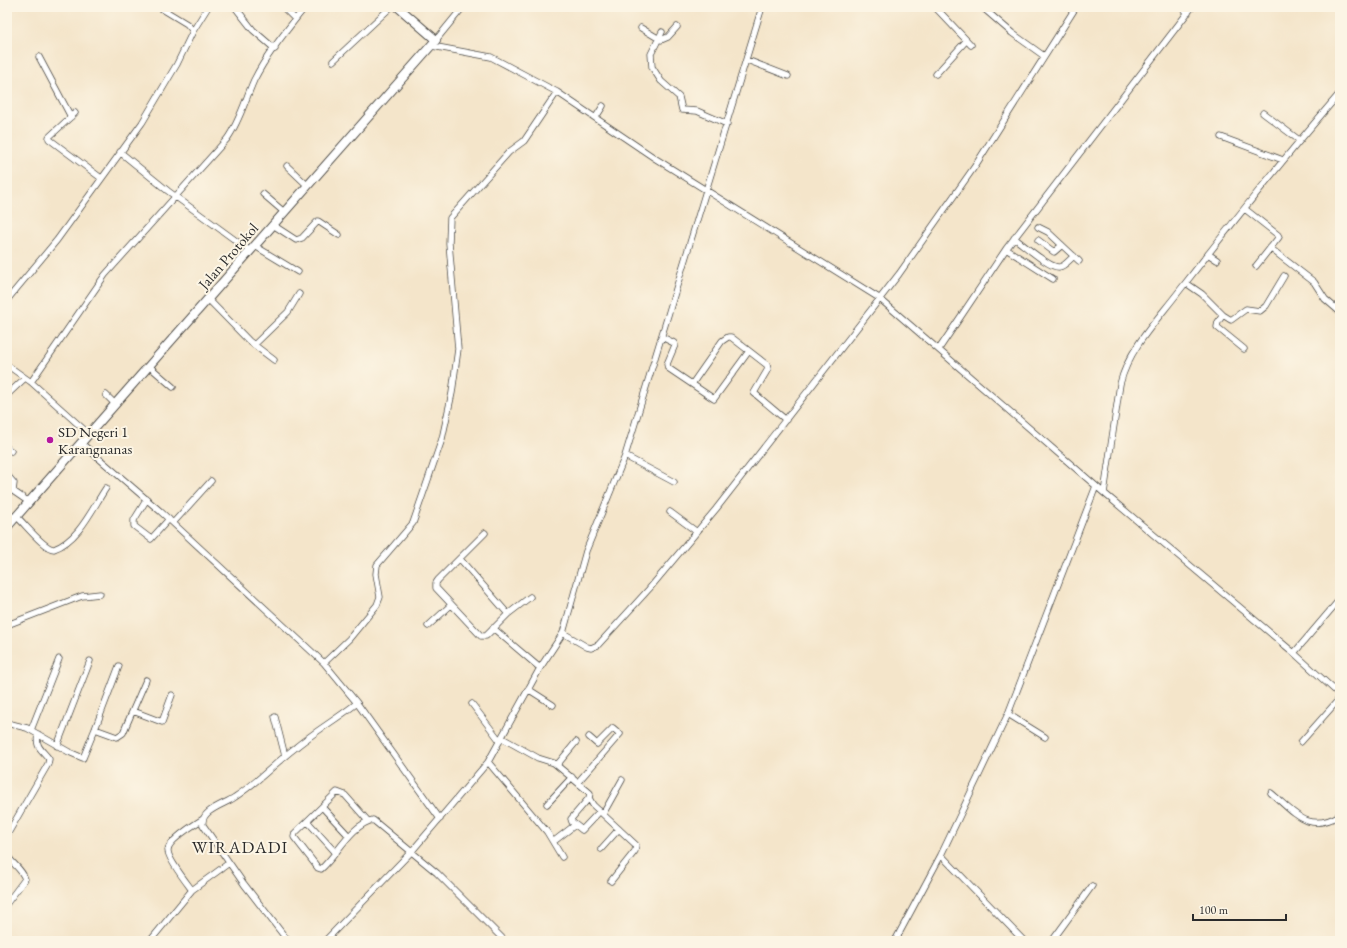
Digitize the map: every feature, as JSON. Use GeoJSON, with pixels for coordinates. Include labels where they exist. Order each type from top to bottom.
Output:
{"type":"FeatureCollection","features":[{"type":"Feature","properties":{"kind":"street"},"geometry":{"type":"LineString","coordinates":[[159,7],[187,24],[193,31]]}},
{"type":"Feature","properties":{"kind":"street"},"geometry":{"type":"LineString","coordinates":[[7,300],[57,240],[142,123],[177,64],[193,31],[208,7]]}},
{"type":"Feature","properties":{"kind":"street"},"geometry":{"type":"LineString","coordinates":[[235,7],[253,30],[275,49]]}},
{"type":"Feature","properties":{"kind":"street"},"geometry":{"type":"LineString","coordinates":[[283,7],[295,19]]}},
{"type":"Feature","properties":{"kind":"street"},"geometry":{"type":"LineString","coordinates":[[31,382],[105,275],[230,134],[254,80],[295,19],[305,7]]}},
{"type":"Feature","properties":{"kind":"street"},"geometry":{"type":"LineString","coordinates":[[333,61],[391,7]]}},
{"type":"Feature","properties":{"kind":"street"},"geometry":{"type":"LineString","coordinates":[[398,7],[434,43],[491,57],[557,92],[706,191],[879,298],[939,348],[1104,493],[1294,653],[1340,695]]}},
{"type":"Feature","properties":{"kind":"street"},"geometry":{"type":"LineString","coordinates":[[434,43],[462,7]]}},
{"type":"Feature","properties":{"kind":"street"},"geometry":{"type":"LineString","coordinates":[[325,941],[412,851],[488,762],[540,668],[563,633],[586,551],[625,456],[651,366],[662,337],[762,7]]}},
{"type":"Feature","properties":{"kind":"street"},"geometry":{"type":"LineString","coordinates":[[935,7],[971,45]]}},
{"type":"Feature","properties":{"kind":"street"},"geometry":{"type":"LineString","coordinates":[[982,7],[1012,33],[1044,56]]}},
{"type":"Feature","properties":{"kind":"street"},"geometry":{"type":"LineString","coordinates":[[563,633],[587,648],[598,646],[697,532],[899,274],[975,166],[1076,7]]}},
{"type":"Feature","properties":{"kind":"street"},"geometry":{"type":"LineString","coordinates":[[1182,7],[1188,13]]}},
{"type":"Feature","properties":{"kind":"street"},"geometry":{"type":"LineString","coordinates":[[939,348],[1014,238],[1192,7]]}},
{"type":"Feature","properties":{"kind":"street"},"geometry":{"type":"LineString","coordinates":[[641,28],[658,39],[665,39],[677,27]]}},
{"type":"Feature","properties":{"kind":"street"},"geometry":{"type":"LineString","coordinates":[[662,32],[651,54],[652,68],[661,81],[679,97],[681,108],[684,111],[697,111],[727,124]]}},
{"type":"Feature","properties":{"kind":"street"},"geometry":{"type":"LineString","coordinates":[[936,74],[966,41]]}},
{"type":"Feature","properties":{"kind":"street","name":"Jalan Protokol"},"geometry":{"type":"LineString","coordinates":[[7,528],[434,43]]}},
{"type":"Feature","properties":{"kind":"street"},"geometry":{"type":"LineString","coordinates":[[39,57],[73,115],[50,135],[49,139],[101,178]]}},
{"type":"Feature","properties":{"kind":"street"},"geometry":{"type":"LineString","coordinates":[[747,60],[788,76]]}},
{"type":"Feature","properties":{"kind":"street"},"geometry":{"type":"LineString","coordinates":[[324,663],[349,639],[377,605],[380,597],[376,574],[377,565],[413,523],[442,439],[452,393],[458,349],[449,243],[450,218],[509,152],[527,137],[557,92]]}},
{"type":"Feature","properties":{"kind":"street"},"geometry":{"type":"LineString","coordinates":[[1104,493],[1120,384],[1124,370],[1142,340],[1208,254],[1299,140],[1340,92]]}},
{"type":"Feature","properties":{"kind":"street"},"geometry":{"type":"LineString","coordinates":[[596,117],[603,106]]}},
{"type":"Feature","properties":{"kind":"street"},"geometry":{"type":"LineString","coordinates":[[1263,113],[1299,140]]}},
{"type":"Feature","properties":{"kind":"street"},"geometry":{"type":"LineString","coordinates":[[1221,137],[1283,160]]}},
{"type":"Feature","properties":{"kind":"street"},"geometry":{"type":"LineString","coordinates":[[120,152],[175,196],[253,249],[298,272]]}},
{"type":"Feature","properties":{"kind":"street"},"geometry":{"type":"LineString","coordinates":[[287,166],[308,186]]}},
{"type":"Feature","properties":{"kind":"street"},"geometry":{"type":"LineString","coordinates":[[262,194],[284,212]]}},
{"type":"Feature","properties":{"kind":"street"},"geometry":{"type":"LineString","coordinates":[[1245,209],[1278,234],[1279,237],[1256,266]]}},
{"type":"Feature","properties":{"kind":"street"},"geometry":{"type":"LineString","coordinates":[[273,225],[296,240],[302,238],[318,221],[340,235]]}},
{"type":"Feature","properties":{"kind":"street"},"geometry":{"type":"LineString","coordinates":[[1038,227],[1048,232],[1078,261]]}},
{"type":"Feature","properties":{"kind":"street"},"geometry":{"type":"LineString","coordinates":[[1014,238],[1044,260],[1057,267],[1062,266],[1074,256]]}},
{"type":"Feature","properties":{"kind":"street"},"geometry":{"type":"LineString","coordinates":[[1038,240],[1054,252],[1062,245]]}},
{"type":"Feature","properties":{"kind":"street"},"geometry":{"type":"LineString","coordinates":[[1270,248],[1314,282],[1325,299],[1340,312]]}},
{"type":"Feature","properties":{"kind":"street"},"geometry":{"type":"LineString","coordinates":[[1006,249],[1053,279]]}},
{"type":"Feature","properties":{"kind":"street"},"geometry":{"type":"LineString","coordinates":[[1208,254],[1217,260]]}},
{"type":"Feature","properties":{"kind":"street"},"geometry":{"type":"LineString","coordinates":[[1186,283],[1202,294],[1223,315],[1231,320],[1246,309],[1260,311],[1266,306],[1284,276]]}},
{"type":"Feature","properties":{"kind":"street"},"geometry":{"type":"LineString","coordinates":[[254,345],[288,312],[299,294]]}},
{"type":"Feature","properties":{"kind":"street"},"geometry":{"type":"LineString","coordinates":[[208,300],[254,345],[274,360]]}},
{"type":"Feature","properties":{"kind":"street"},"geometry":{"type":"LineString","coordinates":[[1223,315],[1218,322],[1217,327],[1244,349]]}},
{"type":"Feature","properties":{"kind":"street"},"geometry":{"type":"LineString","coordinates":[[662,337],[675,345],[667,364],[668,368],[716,398],[749,351]]}},
{"type":"Feature","properties":{"kind":"street"},"geometry":{"type":"LineString","coordinates":[[692,384],[728,337],[733,339],[768,366],[754,391],[754,396],[786,420]]}},
{"type":"Feature","properties":{"kind":"street"},"geometry":{"type":"LineString","coordinates":[[7,365],[31,382],[89,434]]}},
{"type":"Feature","properties":{"kind":"street"},"geometry":{"type":"LineString","coordinates":[[149,366],[173,386]]}},
{"type":"Feature","properties":{"kind":"street"},"geometry":{"type":"LineString","coordinates":[[7,395],[25,378]]}},
{"type":"Feature","properties":{"kind":"street"},"geometry":{"type":"LineString","coordinates":[[106,395],[115,404]]}},
{"type":"Feature","properties":{"kind":"street"},"geometry":{"type":"LineString","coordinates":[[81,443],[147,499],[324,663],[357,704],[440,818]]}},
{"type":"Feature","properties":{"kind":"street"},"geometry":{"type":"LineString","coordinates":[[625,456],[674,482]]}},
{"type":"Feature","properties":{"kind":"street"},"geometry":{"type":"LineString","coordinates":[[7,475],[14,483],[12,491],[29,502]]}},
{"type":"Feature","properties":{"kind":"street"},"geometry":{"type":"LineString","coordinates":[[147,499],[135,517],[133,523],[134,526],[151,539],[211,481]]}},
{"type":"Feature","properties":{"kind":"street"},"geometry":{"type":"LineString","coordinates":[[895,941],[940,855],[1008,714],[1096,486]]}},
{"type":"Feature","properties":{"kind":"street"},"geometry":{"type":"LineString","coordinates":[[7,512],[16,518],[48,547],[54,549],[71,537],[79,528],[106,488]]}},
{"type":"Feature","properties":{"kind":"street"},"geometry":{"type":"LineString","coordinates":[[670,512],[697,532]]}},
{"type":"Feature","properties":{"kind":"street"},"geometry":{"type":"LineString","coordinates":[[484,533],[435,586],[439,592],[481,636],[486,636],[508,614],[530,597]]}},
{"type":"Feature","properties":{"kind":"street"},"geometry":{"type":"LineString","coordinates":[[460,559],[508,614]]}},
{"type":"Feature","properties":{"kind":"street"},"geometry":{"type":"LineString","coordinates":[[7,625],[82,596],[100,594]]}},
{"type":"Feature","properties":{"kind":"street"},"geometry":{"type":"LineString","coordinates":[[1294,653],[1340,599]]}},
{"type":"Feature","properties":{"kind":"street"},"geometry":{"type":"LineString","coordinates":[[428,626],[452,605]]}},
{"type":"Feature","properties":{"kind":"street"},"geometry":{"type":"LineString","coordinates":[[493,628],[540,668]]}},
{"type":"Feature","properties":{"kind":"street"},"geometry":{"type":"LineString","coordinates":[[31,730],[59,659]]}},
{"type":"Feature","properties":{"kind":"street"},"geometry":{"type":"LineString","coordinates":[[57,746],[90,660]]}},
{"type":"Feature","properties":{"kind":"street"},"geometry":{"type":"LineString","coordinates":[[7,723],[31,730],[57,746],[83,758],[120,666]]}},
{"type":"Feature","properties":{"kind":"street"},"geometry":{"type":"LineString","coordinates":[[95,729],[117,737],[120,736],[126,729],[146,680]]}},
{"type":"Feature","properties":{"kind":"street"},"geometry":{"type":"LineString","coordinates":[[528,689],[553,705]]}},
{"type":"Feature","properties":{"kind":"street"},"geometry":{"type":"LineString","coordinates":[[133,711],[162,722],[172,695]]}},
{"type":"Feature","properties":{"kind":"street"},"geometry":{"type":"LineString","coordinates":[[1301,742],[1340,698]]}},
{"type":"Feature","properties":{"kind":"street"},"geometry":{"type":"LineString","coordinates":[[192,890],[170,858],[167,850],[168,847],[179,836],[203,819],[207,813],[234,798],[258,781],[285,756],[357,704]]}},
{"type":"Feature","properties":{"kind":"street"},"geometry":{"type":"LineString","coordinates":[[472,704],[501,740],[538,758],[557,765],[590,793],[589,798],[571,819],[582,830],[601,813],[622,780]]}},
{"type":"Feature","properties":{"kind":"street"},"geometry":{"type":"LineString","coordinates":[[1008,714],[1045,737]]}},
{"type":"Feature","properties":{"kind":"street"},"geometry":{"type":"LineString","coordinates":[[274,717],[285,756]]}},
{"type":"Feature","properties":{"kind":"street"},"geometry":{"type":"LineString","coordinates":[[578,782],[620,734],[612,729],[597,744]]}},
{"type":"Feature","properties":{"kind":"street"},"geometry":{"type":"LineString","coordinates":[[7,835],[48,764],[48,759],[38,749],[38,734]]}},
{"type":"Feature","properties":{"kind":"street"},"geometry":{"type":"LineString","coordinates":[[589,737],[605,751]]}},
{"type":"Feature","properties":{"kind":"street"},"geometry":{"type":"LineString","coordinates":[[557,765],[576,742]]}},
{"type":"Feature","properties":{"kind":"street"},"geometry":{"type":"LineString","coordinates":[[488,762],[547,832],[562,857]]}},
{"type":"Feature","properties":{"kind":"street"},"geometry":{"type":"LineString","coordinates":[[547,804],[572,777]]}},
{"type":"Feature","properties":{"kind":"street"},"geometry":{"type":"LineString","coordinates":[[368,821],[341,792],[337,792],[308,822],[295,833],[294,837],[318,868],[321,869],[349,836],[368,821],[375,821],[437,873],[505,941]]}},
{"type":"Feature","properties":{"kind":"street"},"geometry":{"type":"LineString","coordinates":[[1271,793],[1299,816],[1312,823],[1324,823],[1340,815]]}},
{"type":"Feature","properties":{"kind":"street"},"geometry":{"type":"LineString","coordinates":[[589,798],[601,813],[637,847],[611,881]]}},
{"type":"Feature","properties":{"kind":"street"},"geometry":{"type":"LineString","coordinates":[[322,807],[349,836]]}},
{"type":"Feature","properties":{"kind":"street"},"geometry":{"type":"LineString","coordinates":[[203,819],[203,825],[229,863],[288,941]]}},
{"type":"Feature","properties":{"kind":"street"},"geometry":{"type":"LineString","coordinates":[[308,822],[336,853]]}},
{"type":"Feature","properties":{"kind":"street"},"geometry":{"type":"LineString","coordinates":[[553,842],[576,825]]}},
{"type":"Feature","properties":{"kind":"street"},"geometry":{"type":"LineString","coordinates":[[601,849],[619,829]]}},
{"type":"Feature","properties":{"kind":"street"},"geometry":{"type":"LineString","coordinates":[[7,855],[11,863],[23,873],[25,879],[7,903]]}},
{"type":"Feature","properties":{"kind":"street"},"geometry":{"type":"LineString","coordinates":[[940,855],[1024,941]]}},
{"type":"Feature","properties":{"kind":"street"},"geometry":{"type":"LineString","coordinates":[[150,941],[192,890],[229,863]]}},
{"type":"Feature","properties":{"kind":"street"},"geometry":{"type":"LineString","coordinates":[[1052,941],[1092,886]]}},
{"type":"Feature","properties":{"kind":"place","name":"SD Negeri 1 Karangnanas"},"geometry":{"type":"Point","coordinates":[50,440]}},
{"type":"Feature","properties":{"kind":"district","name":"WIRADADI"},"geometry":{"type":"Point","coordinates":[240,847]}}]}
